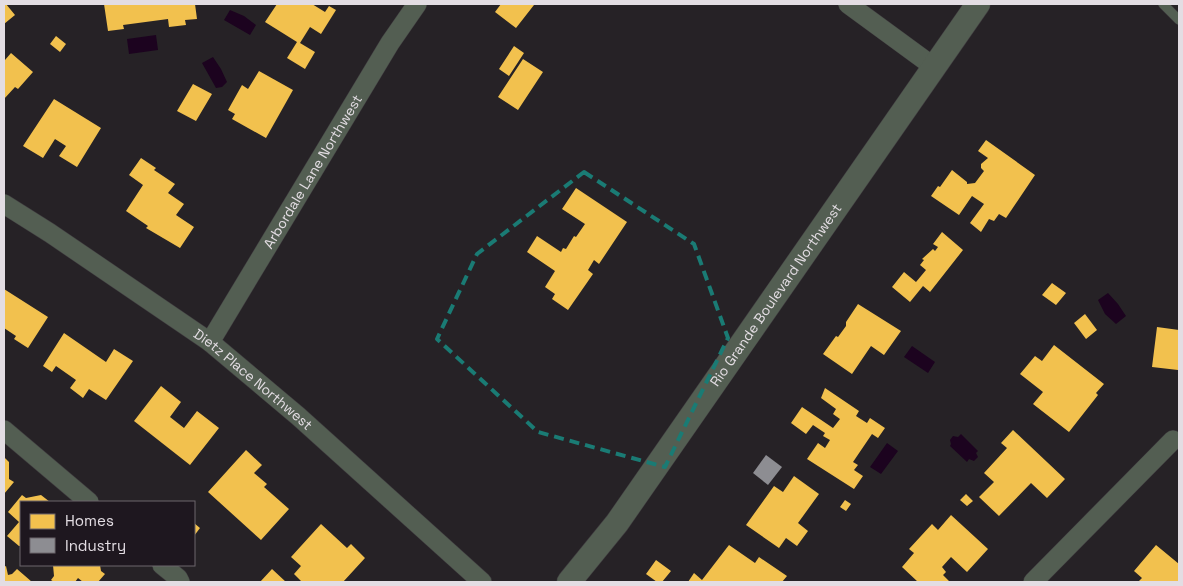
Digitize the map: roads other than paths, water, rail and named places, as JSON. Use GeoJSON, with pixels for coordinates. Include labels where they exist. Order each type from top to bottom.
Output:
{"type":"FeatureCollection","features":[{"type":"Feature","properties":{"kind":"street","name":"Arbordale Lane Northwest"},"geometry":{"type":"LineString","coordinates":[[210,342],[390,43],[417,4]]}},
{"type":"Feature","properties":{"kind":"street"},"geometry":{"type":"LineString","coordinates":[[848,4],[934,67]]}},
{"type":"Feature","properties":{"kind":"street","name":"Rio Grande Boulevard Northwest"},"geometry":{"type":"LineString","coordinates":[[569,582],[617,523],[978,4]]}},
{"type":"Feature","properties":{"kind":"street","name":"Dietz Place Northwest"},"geometry":{"type":"LineString","coordinates":[[4,204],[50,233],[210,342],[298,416],[482,582]]}},
{"type":"Feature","properties":{"kind":"street"},"geometry":{"type":"LineString","coordinates":[[4,430],[88,501]]}},
{"type":"Feature","properties":{"kind":"street"},"geometry":{"type":"LineString","coordinates":[[1033,582],[1173,440]]}},
{"type":"Feature","properties":{"kind":"street"},"geometry":{"type":"LineString","coordinates":[[163,566],[178,578],[180,582]]}},
{"type":"Feature","properties":{"kind":"lane"},"geometry":{"type":"LineString","coordinates":[[1163,4],[1179,20]]}}]}
